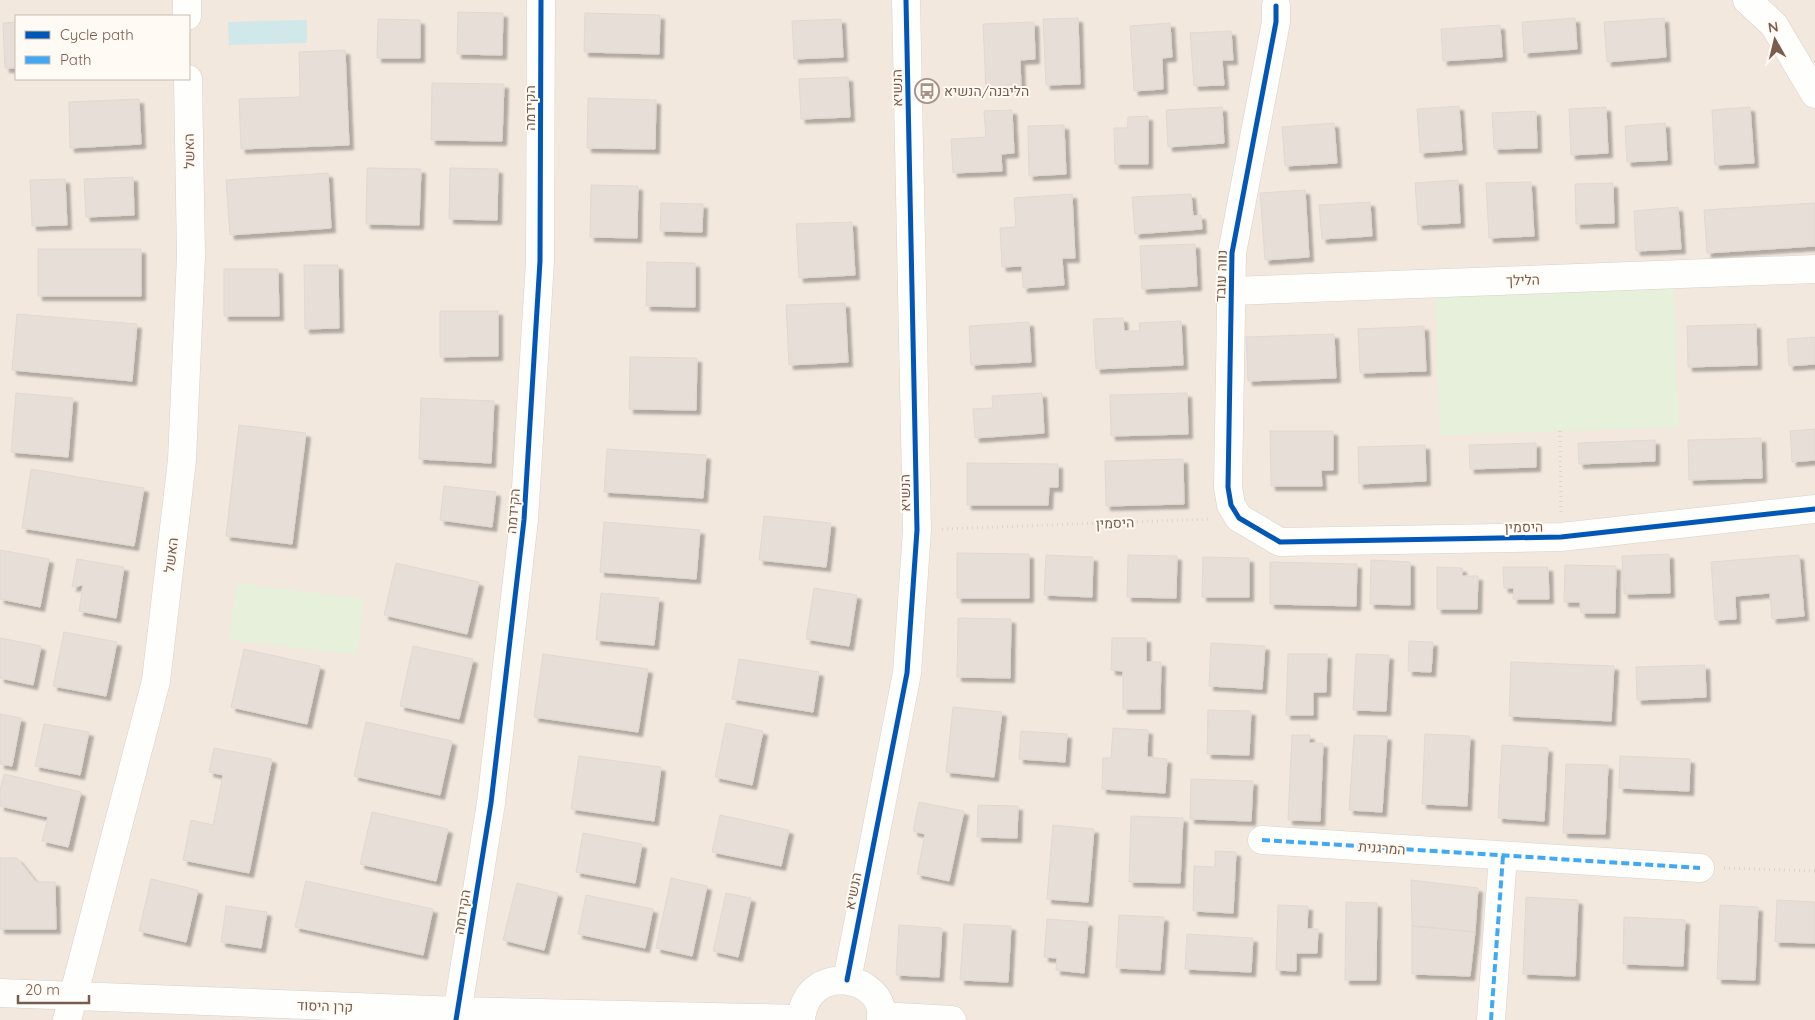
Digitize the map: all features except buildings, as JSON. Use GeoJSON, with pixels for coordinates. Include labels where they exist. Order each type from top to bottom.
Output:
{"type":"FeatureCollection","features":[{"type":"Feature","properties":{"kind":"street"},"geometry":{"type":"LineString","coordinates":[[187,0],[187,15]]}},
{"type":"Feature","properties":{"kind":"street","name":"הקידמה"},"geometry":{"type":"LineString","coordinates":[[457,1016],[491,803],[524,520],[540,262],[541,0]]}},
{"type":"Feature","properties":{"kind":"street","name":"הנשיא"},"geometry":{"type":"LineString","coordinates":[[847,980],[907,673],[917,530],[906,0]]}},
{"type":"Feature","properties":{"kind":"street"},"geometry":{"type":"LineString","coordinates":[[1747,0],[1774,25],[1815,94]]}},
{"type":"Feature","properties":{"kind":"street","name":"נווה עובד"},"geometry":{"type":"LineString","coordinates":[[1239,518],[1231,505],[1228,487],[1232,253],[1276,22],[1274,2]]}},
{"type":"Feature","properties":{"kind":"street","name":"האשל"},"geometry":{"type":"LineString","coordinates":[[70,1008],[156,681],[182,460],[191,256],[188,80]]}},
{"type":"Feature","properties":{"kind":"street","name":"הלילך"},"geometry":{"type":"LineString","coordinates":[[1231,291],[1815,269]]}},
{"type":"Feature","properties":{"kind":"street","name":"היסמין"},"geometry":{"type":"LineString","coordinates":[[1239,518],[1280,542],[1561,537],[1815,509]]}},
{"type":"Feature","properties":{"kind":"street","name":"המרגנית"},"geometry":{"type":"LineString","coordinates":[[1262,840],[1700,868]]}},
{"type":"Feature","properties":{"kind":"street"},"geometry":{"type":"LineString","coordinates":[[1491,1020],[1503,856]]}},
{"type":"Feature","properties":{"kind":"street"},"geometry":{"type":"LineString","coordinates":[[801,1019],[803,1007],[810,995],[820,986],[833,980],[847,980],[858,984],[870,992],[878,1003],[881,1018],[952,1020]]}},
{"type":"Feature","properties":{"kind":"street","name":"קרן היסוד"},"geometry":{"type":"LineString","coordinates":[[0,993],[70,1008],[457,1016],[801,1019]]}},
{"type":"Feature","properties":{"kind":"path"},"geometry":{"type":"LineString","coordinates":[[1560,431],[1561,537]]}},
{"type":"Feature","properties":{"kind":"path"},"geometry":{"type":"LineString","coordinates":[[1700,868],[1815,871]]}},
{"type":"Feature","properties":{"kind":"shaded area"},"geometry":{"type":"Polygon","coordinates":[[[0,0],[1815,0],[1815,1020],[0,1020],[0,0]]]}},
{"type":"Feature","properties":{"kind":"green space"},"geometry":{"type":"Polygon","coordinates":[[[1674,288],[1679,427],[1440,435],[1435,297],[1674,288]]]}},
{"type":"Feature","properties":{"kind":"green space"},"geometry":{"type":"Polygon","coordinates":[[[236,583],[364,599],[357,655],[230,640],[236,583]]]}},
{"type":"Feature","properties":{"kind":"water"},"geometry":{"type":"Polygon","coordinates":[[[307,20],[307,43],[229,45],[228,22],[307,20]]]}},
{"type":"Feature","properties":{"kind":"marked path"},"geometry":{"type":"LineString","coordinates":[[1262,840],[1700,868]]}},
{"type":"Feature","properties":{"kind":"marked path"},"geometry":{"type":"LineString","coordinates":[[1491,1020],[1503,856]]}},
{"type":"Feature","properties":{"kind":"cycle path"},"geometry":{"type":"LineString","coordinates":[[456,1020],[491,803],[524,520],[540,261],[541,0]]}},
{"type":"Feature","properties":{"kind":"cycle path"},"geometry":{"type":"LineString","coordinates":[[847,980],[907,673],[917,530],[906,0]]}},
{"type":"Feature","properties":{"kind":"cycle path"},"geometry":{"type":"LineString","coordinates":[[1276,6],[1276,22],[1232,253],[1228,487],[1231,505],[1239,518],[1280,542],[1561,537],[1815,509]]}},
{"type":"Feature","properties":{"kind":"place","name":"הליבנה/הנשיא"},"geometry":{"type":"Point","coordinates":[927,91]}}]}
